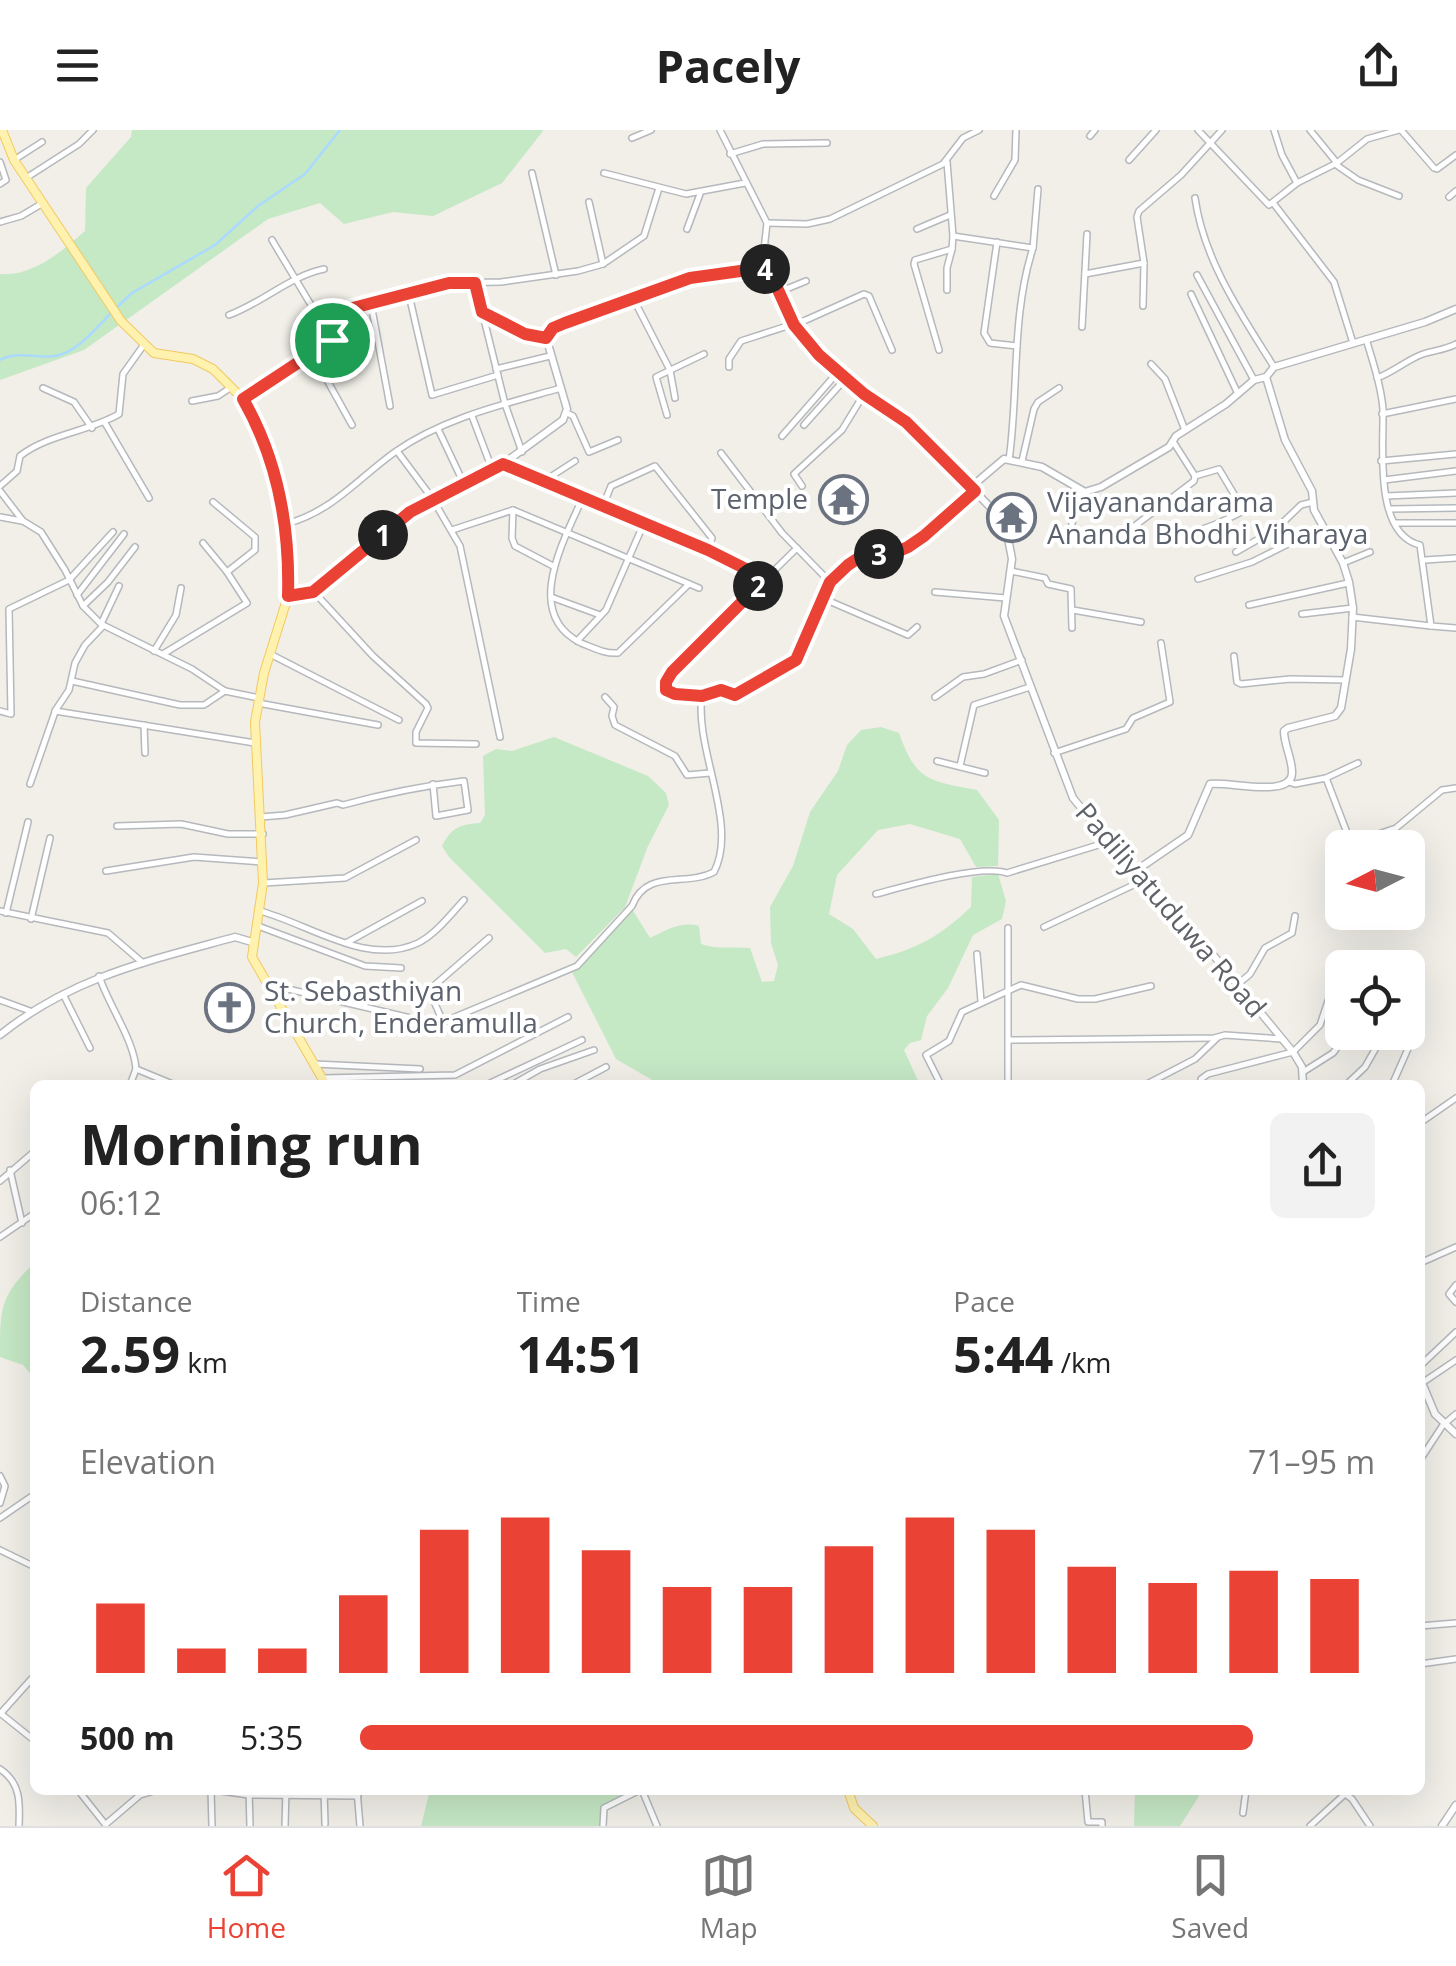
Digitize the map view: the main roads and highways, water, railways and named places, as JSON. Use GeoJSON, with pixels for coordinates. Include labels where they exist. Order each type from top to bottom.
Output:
{"type":"FeatureCollection","features":[{"type":"Feature","properties":{"kind":"main road"},"geometry":{"type":"LineString","coordinates":[[2,130],[14,160],[120,321],[143,346],[161,356],[201,362],[243,399],[260,428],[282,497],[288,596],[258,700],[255,743],[264,883],[252,957],[324,1080]]}},
{"type":"Feature","properties":{"kind":"main road"},"geometry":{"type":"LineString","coordinates":[[850,1795],[854,1808],[873,1826]]}},
{"type":"Feature","properties":{"kind":"waterway"},"geometry":{"type":"LineString","coordinates":[[117,307],[132,293],[215,245],[258,206],[305,174],[340,130]]}},
{"type":"Feature","properties":{"kind":"waterway"},"geometry":{"type":"LineString","coordinates":[[0,360],[63,354],[86,339],[111,313]]}},
{"type":"Feature","properties":{"kind":"place","name":"Temple"},"geometry":{"type":"Point","coordinates":[843,499]}},
{"type":"Feature","properties":{"kind":"place","name":"Vijayanandarama Ananda Bhodhi Viharaya"},"geometry":{"type":"Point","coordinates":[1012,518]}},
{"type":"Feature","properties":{"kind":"place","name":"St. Sebasthiyan Church, Enderamulla"},"geometry":{"type":"Point","coordinates":[229,1007]}}]}
